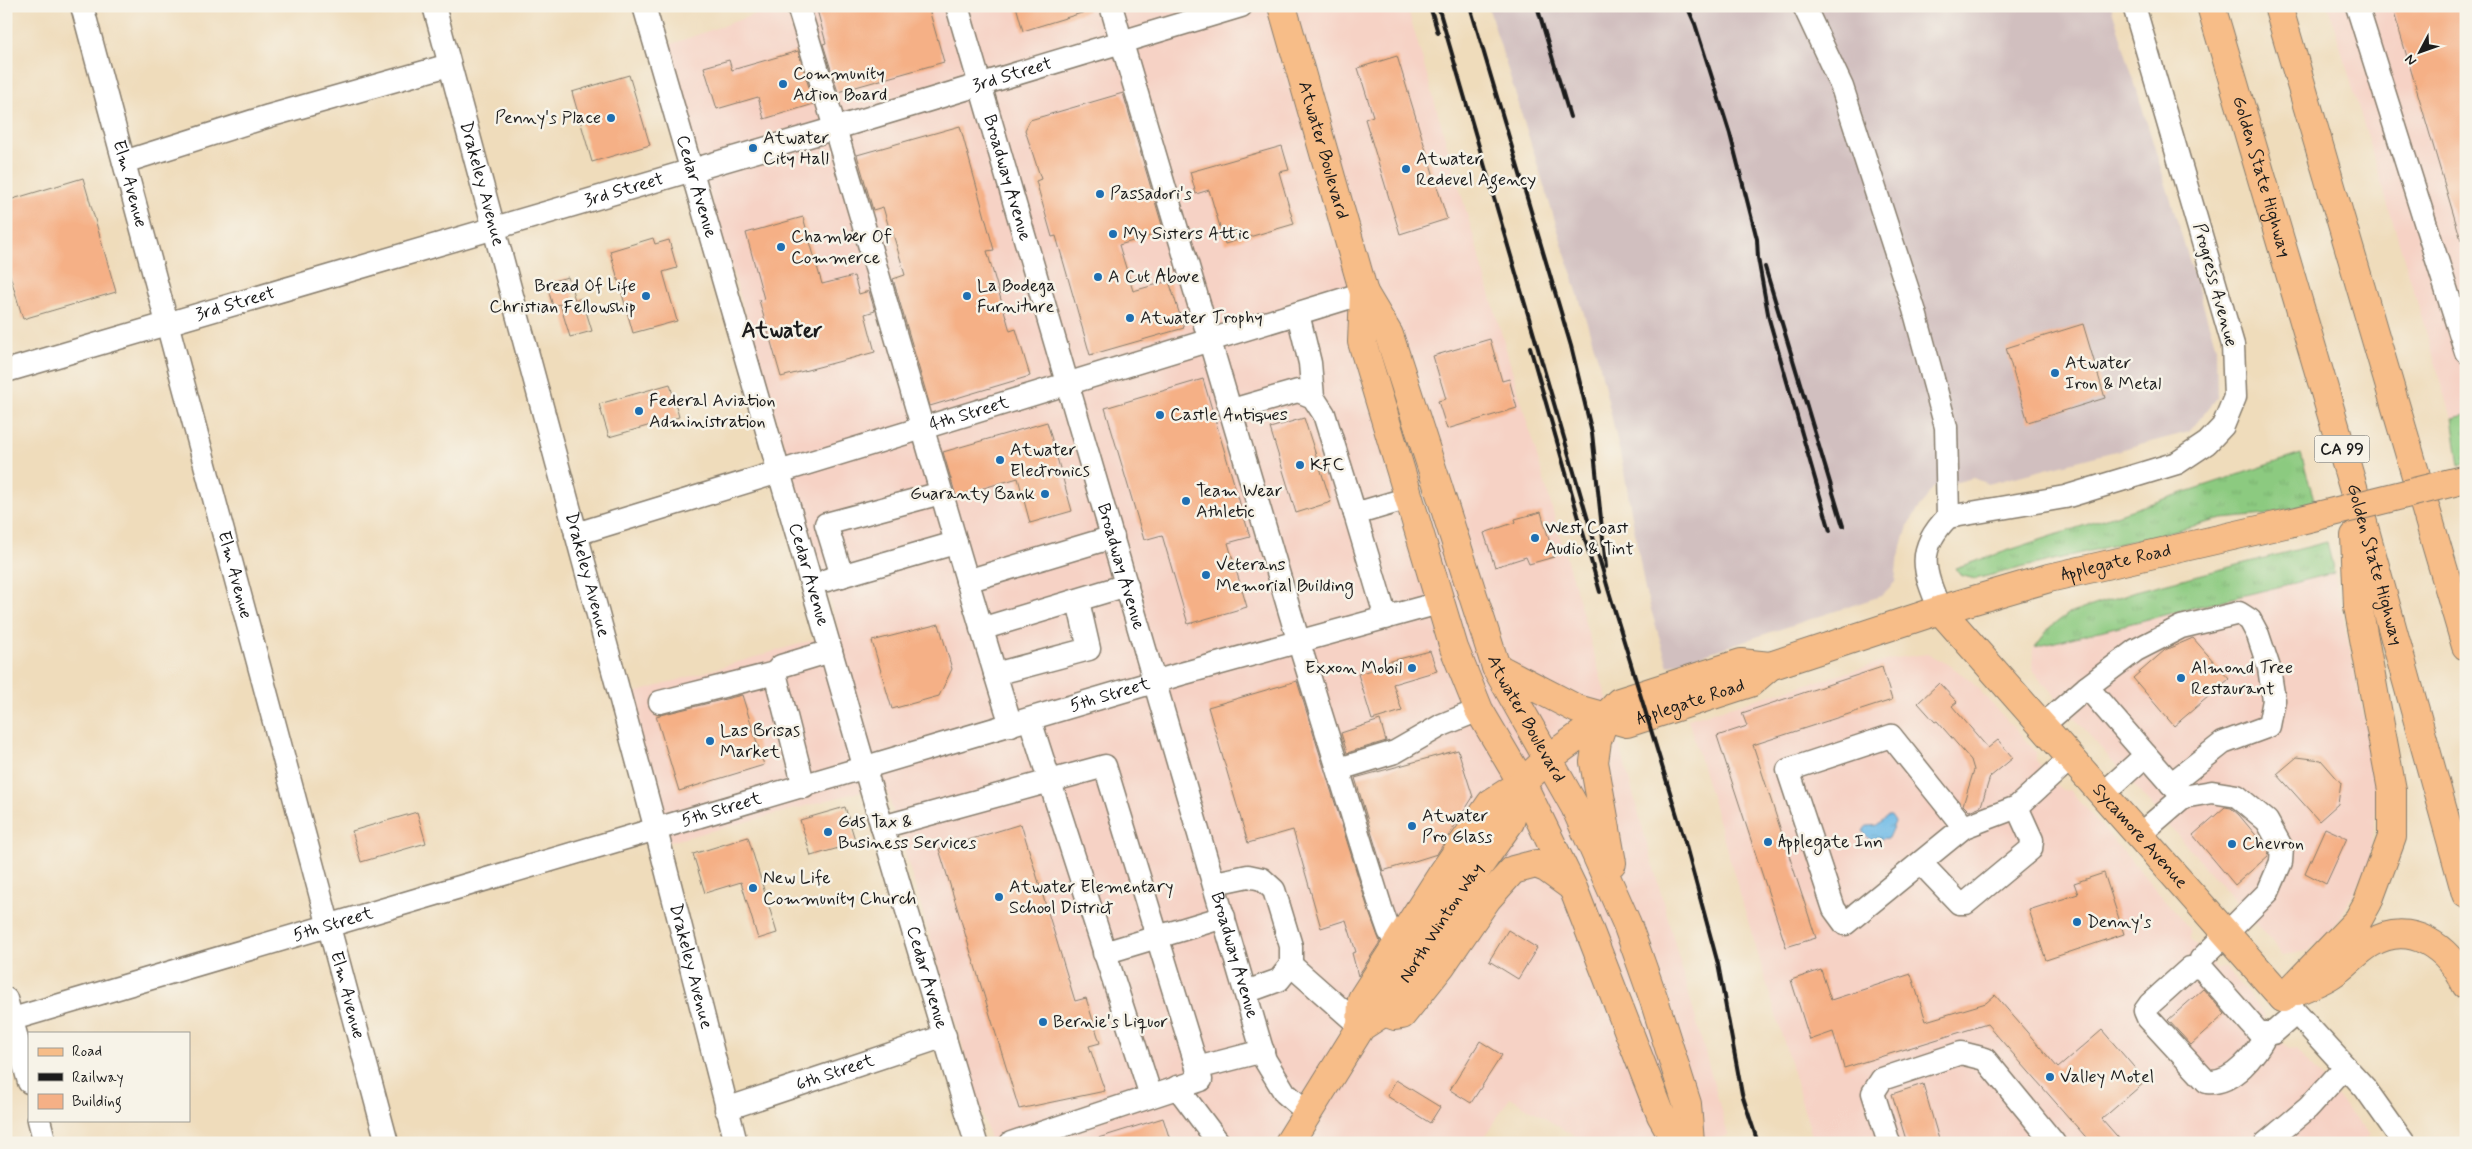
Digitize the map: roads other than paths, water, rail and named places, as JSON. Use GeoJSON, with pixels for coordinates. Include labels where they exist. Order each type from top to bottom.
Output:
{"type":"FeatureCollection","features":[{"type":"Feature","properties":{"kind":"main road","name":"Atwater Boulevard"},"geometry":{"type":"LineString","coordinates":[[1282,6],[1364,293],[1389,335],[1496,667],[1521,715],[1549,758],[1598,855],[1620,906],[1654,1000],[1687,1104],[1690,1143]]}},
{"type":"Feature","properties":{"kind":"main road","name":"Golden State Highway"},"geometry":{"type":"LineString","coordinates":[[2211,6],[2353,487],[2466,894]]}},
{"type":"Feature","properties":{"kind":"main road"},"geometry":{"type":"LineString","coordinates":[[2278,6],[2466,646]]}},
{"type":"Feature","properties":{"kind":"main road","name":"Atwater Boulevard"},"geometry":{"type":"LineString","coordinates":[[1364,293],[1362,342],[1439,603],[1462,671],[1479,710],[1522,783],[1573,888],[1661,1115],[1677,1143]]}},
{"type":"Feature","properties":{"kind":"main road","name":"Applegate Road"},"geometry":{"type":"LineString","coordinates":[[1522,783],[1549,758],[1604,717],[1620,702],[1741,663],[1770,666],[1940,610],[2049,578],[2289,523],[2466,479]]}},
{"type":"Feature","properties":{"kind":"main road"},"geometry":{"type":"LineString","coordinates":[[2289,1005],[2358,920],[2372,893],[2392,837],[2392,790],[2358,606],[2353,487]]}},
{"type":"Feature","properties":{"kind":"main road"},"geometry":{"type":"LineString","coordinates":[[2445,578],[2466,612]]}},
{"type":"Feature","properties":{"kind":"main road","name":"Sycamore Avenue"},"geometry":{"type":"LineString","coordinates":[[1940,610],[2289,1005]]}},
{"type":"Feature","properties":{"kind":"main road"},"geometry":{"type":"LineString","coordinates":[[1496,667],[1553,698],[1604,717],[1597,741],[1594,762],[1620,906]]}},
{"type":"Feature","properties":{"kind":"main road","name":"North Winton Way"},"geometry":{"type":"LineString","coordinates":[[1361,1027],[1362,999],[1397,944],[1491,803],[1522,783]]}},
{"type":"Feature","properties":{"kind":"main road","name":"North Winton Way"},"geometry":{"type":"LineString","coordinates":[[1289,1143],[1361,1027],[1384,1012],[1462,890],[1510,822],[1522,783]]}},
{"type":"Feature","properties":{"kind":"main road"},"geometry":{"type":"LineString","coordinates":[[1384,1012],[1395,1016],[1402,1015],[1442,966],[1487,899],[1513,870],[1536,864],[1546,868],[1573,888]]}},
{"type":"Feature","properties":{"kind":"main road"},"geometry":{"type":"LineString","coordinates":[[2289,1005],[2332,975],[2371,943],[2392,934],[2414,935],[2434,943],[2447,955],[2466,984]]}},
{"type":"Feature","properties":{"kind":"street","name":"Elm Avenue"},"geometry":{"type":"LineString","coordinates":[[82,6],[387,1143]]}},
{"type":"Feature","properties":{"kind":"street","name":"Drakeley Avenue"},"geometry":{"type":"LineString","coordinates":[[434,6],[656,830],[736,1143]]}},
{"type":"Feature","properties":{"kind":"street","name":"Cedar Avenue"},"geometry":{"type":"LineString","coordinates":[[644,6],[865,769],[976,1143]]}},
{"type":"Feature","properties":{"kind":"street"},"geometry":{"type":"LineString","coordinates":[[798,6],[836,128],[921,428],[995,674],[1049,781],[1150,1096]]}},
{"type":"Feature","properties":{"kind":"street","name":"Broadway Avenue"},"geometry":{"type":"LineString","coordinates":[[957,6],[1263,1051],[1266,1060],[1285,1093],[1308,1113]]}},
{"type":"Feature","properties":{"kind":"street"},"geometry":{"type":"LineString","coordinates":[[1111,6],[1232,410],[1299,643],[1381,908],[1389,931],[1397,944]]}},
{"type":"Feature","properties":{"kind":"street","name":"3rd Street"},"geometry":{"type":"LineString","coordinates":[[6,371],[980,86],[1241,6]]}},
{"type":"Feature","properties":{"kind":"street"},"geometry":{"type":"LineString","coordinates":[[1804,6],[1842,87],[1914,309],[1946,426],[1948,517]]}},
{"type":"Feature","properties":{"kind":"street","name":"Progress Avenue"},"geometry":{"type":"LineString","coordinates":[[1948,517],[2065,497],[2177,463],[2207,444],[2222,426],[2234,398],[2233,345],[2134,6]]}},
{"type":"Feature","properties":{"kind":"street"},"geometry":{"type":"LineString","coordinates":[[2357,6],[2466,352]]}},
{"type":"Feature","properties":{"kind":"street"},"geometry":{"type":"LineString","coordinates":[[124,162],[269,116],[449,65]]}},
{"type":"Feature","properties":{"kind":"street","name":"4th Street"},"geometry":{"type":"LineString","coordinates":[[576,534],[779,470],[1068,385],[1364,293]]}},
{"type":"Feature","properties":{"kind":"street"},"geometry":{"type":"LineString","coordinates":[[1298,314],[1310,363],[1313,397],[1324,414],[1386,618]]}},
{"type":"Feature","properties":{"kind":"street"},"geometry":{"type":"LineString","coordinates":[[1232,410],[1298,391],[1313,397]]}},
{"type":"Feature","properties":{"kind":"street"},"geometry":{"type":"LineString","coordinates":[[842,576],[826,524],[941,492]]}},
{"type":"Feature","properties":{"kind":"street"},"geometry":{"type":"LineString","coordinates":[[1355,514],[1409,498]]}},
{"type":"Feature","properties":{"kind":"street","name":"Sycamore Avenue"},"geometry":{"type":"LineString","coordinates":[[1940,610],[1927,579],[1926,550],[1934,531],[1948,517]]}},
{"type":"Feature","properties":{"kind":"street"},"geometry":{"type":"LineString","coordinates":[[967,581],[1113,537]]}},
{"type":"Feature","properties":{"kind":"street"},"geometry":{"type":"LineString","coordinates":[[812,585],[955,543]]}},
{"type":"Feature","properties":{"kind":"street"},"geometry":{"type":"LineString","coordinates":[[981,629],[1127,585]]}},
{"type":"Feature","properties":{"kind":"street"},"geometry":{"type":"LineString","coordinates":[[995,674],[1090,650],[1078,601]]}},
{"type":"Feature","properties":{"kind":"street","name":"5th Street"},"geometry":{"type":"LineString","coordinates":[[8,1013],[329,927],[1156,682],[1439,603]]}},
{"type":"Feature","properties":{"kind":"street"},"geometry":{"type":"LineString","coordinates":[[2042,725],[2087,687],[2136,650],[2181,627],[2239,613],[2250,620],[2258,635],[2269,668],[2274,700],[2269,726],[2223,743],[2177,791],[2140,835]]}},
{"type":"Feature","properties":{"kind":"street"},"geometry":{"type":"LineString","coordinates":[[660,702],[775,674],[781,666],[831,651]]}},
{"type":"Feature","properties":{"kind":"street"},"geometry":{"type":"LineString","coordinates":[[775,674],[804,787]]}},
{"type":"Feature","properties":{"kind":"street"},"geometry":{"type":"LineString","coordinates":[[2087,687],[2177,791],[2212,792],[2237,796],[2267,821],[2282,848],[2280,862],[2268,892],[2201,959],[2201,967],[2259,1033],[2273,1032],[2289,1005]]}},
{"type":"Feature","properties":{"kind":"street"},"geometry":{"type":"LineString","coordinates":[[1338,769],[1395,752],[1447,723],[1479,710]]}},
{"type":"Feature","properties":{"kind":"street"},"geometry":{"type":"LineString","coordinates":[[1964,828],[1891,736],[1788,770],[1834,909],[1845,924],[1964,828],[2017,807],[2071,758]]}},
{"type":"Feature","properties":{"kind":"street"},"geometry":{"type":"LineString","coordinates":[[2103,794],[2146,755]]}},
{"type":"Feature","properties":{"kind":"street"},"geometry":{"type":"LineString","coordinates":[[882,827],[1105,766],[1199,1074]]}},
{"type":"Feature","properties":{"kind":"street"},"geometry":{"type":"LineString","coordinates":[[1921,863],[1959,903],[1966,903],[2031,849],[2032,840],[2017,807]]}},
{"type":"Feature","properties":{"kind":"street"},"geometry":{"type":"LineString","coordinates":[[1215,883],[1248,876],[1262,880],[1274,890],[1291,946],[1291,965],[1279,980],[1246,992]]}},
{"type":"Feature","properties":{"kind":"street"},"geometry":{"type":"LineString","coordinates":[[1104,953],[1224,917]]}},
{"type":"Feature","properties":{"kind":"street"},"geometry":{"type":"LineString","coordinates":[[1291,965],[1361,1027]]}},
{"type":"Feature","properties":{"kind":"street"},"geometry":{"type":"LineString","coordinates":[[2201,967],[2190,968],[2150,1004],[2145,1011],[2148,1018],[2207,1082],[2216,1083],[2229,1078],[2260,1048],[2267,1033]]}},
{"type":"Feature","properties":{"kind":"street","name":"Sycamore Avenue"},"geometry":{"type":"LineString","coordinates":[[2289,1005],[2365,1088],[2404,1143]]}},
{"type":"Feature","properties":{"kind":"street"},"geometry":{"type":"LineString","coordinates":[[8,1013],[28,1079]]}},
{"type":"Feature","properties":{"kind":"street","name":"6th Street"},"geometry":{"type":"LineString","coordinates":[[726,1109],[945,1036]]}},
{"type":"Feature","properties":{"kind":"street"},"geometry":{"type":"LineString","coordinates":[[1011,1143],[1177,1088],[1199,1074],[1263,1051]]}},
{"type":"Feature","properties":{"kind":"street"},"geometry":{"type":"LineString","coordinates":[[1889,1143],[1873,1093],[1882,1079],[1961,1053],[1985,1059],[2054,1143]]}},
{"type":"Feature","properties":{"kind":"street"},"geometry":{"type":"LineString","coordinates":[[2266,1143],[2308,1108],[2345,1067]]}},
{"type":"Feature","properties":{"kind":"street"},"geometry":{"type":"LineString","coordinates":[[1177,1088],[1219,1143]]}},
{"type":"Feature","properties":{"kind":"street"},"geometry":{"type":"LineString","coordinates":[[40,1122],[45,1143]]}},
{"type":"Feature","properties":{"kind":"water"},"geometry":{"type":"Polygon","coordinates":[[[1887,816],[1891,816],[1895,822],[1888,838],[1870,840],[1863,832],[1865,827],[1877,825],[1887,816]]]}},
{"type":"Feature","properties":{"kind":"railway"},"geometry":{"type":"LineString","coordinates":[[1430,6],[1438,33]]}},
{"type":"Feature","properties":{"kind":"railway"},"geometry":{"type":"LineString","coordinates":[[1438,6],[1609,592],[1683,835],[1718,964],[1742,1094],[1758,1143]]}},
{"type":"Feature","properties":{"kind":"railway"},"geometry":{"type":"LineString","coordinates":[[1470,6],[1571,346],[1592,433],[1606,567]]}},
{"type":"Feature","properties":{"kind":"railway"},"geometry":{"type":"LineString","coordinates":[[1537,6],[1570,117]]}},
{"type":"Feature","properties":{"kind":"railway"},"geometry":{"type":"LineString","coordinates":[[1687,6],[1695,24],[1730,134],[1757,239],[1758,258],[1769,319],[1830,531]]}},
{"type":"Feature","properties":{"kind":"railway"},"geometry":{"type":"LineString","coordinates":[[1765,267],[1843,526]]}},
{"type":"Feature","properties":{"kind":"railway"},"geometry":{"type":"LineString","coordinates":[[1530,347],[1600,592]]}},
{"type":"Feature","properties":{"kind":"place","name":"Community Action Board"},"geometry":{"type":"Point","coordinates":[783,84]}},
{"type":"Feature","properties":{"kind":"place","name":"Penny's Place"},"geometry":{"type":"Point","coordinates":[611,118]}},
{"type":"Feature","properties":{"kind":"place","name":"Atwater City Hall"},"geometry":{"type":"Point","coordinates":[753,148]}},
{"type":"Feature","properties":{"kind":"place","name":"Atwater Redevel Agency"},"geometry":{"type":"Point","coordinates":[1406,169]}},
{"type":"Feature","properties":{"kind":"place","name":"Passadori's"},"geometry":{"type":"Point","coordinates":[1100,194]}},
{"type":"Feature","properties":{"kind":"place","name":"My Sisters Attic"},"geometry":{"type":"Point","coordinates":[1113,234]}},
{"type":"Feature","properties":{"kind":"place","name":"Chamber Of Commerce"},"geometry":{"type":"Point","coordinates":[781,247]}},
{"type":"Feature","properties":{"kind":"place","name":"A Cut Above"},"geometry":{"type":"Point","coordinates":[1098,277]}},
{"type":"Feature","properties":{"kind":"place","name":"Bread Of Life Christian Fellowship"},"geometry":{"type":"Point","coordinates":[646,296]}},
{"type":"Feature","properties":{"kind":"place","name":"La Bodega Furniture"},"geometry":{"type":"Point","coordinates":[967,296]}},
{"type":"Feature","properties":{"kind":"place","name":"Atwater Trophy"},"geometry":{"type":"Point","coordinates":[1130,318]}},
{"type":"Feature","properties":{"kind":"place","name":"Atwater Iron & Metal"},"geometry":{"type":"Point","coordinates":[2055,373]}},
{"type":"Feature","properties":{"kind":"place","name":"Federal Aviation Administration"},"geometry":{"type":"Point","coordinates":[639,411]}},
{"type":"Feature","properties":{"kind":"place","name":"Castle Antiques"},"geometry":{"type":"Point","coordinates":[1160,415]}},
{"type":"Feature","properties":{"kind":"place","name":"Atwater Electronics"},"geometry":{"type":"Point","coordinates":[1000,460]}},
{"type":"Feature","properties":{"kind":"place","name":"KFC"},"geometry":{"type":"Point","coordinates":[1300,465]}},
{"type":"Feature","properties":{"kind":"place","name":"Guaranty Bank"},"geometry":{"type":"Point","coordinates":[1045,494]}},
{"type":"Feature","properties":{"kind":"place","name":"Team Wear Athletic"},"geometry":{"type":"Point","coordinates":[1186,501]}},
{"type":"Feature","properties":{"kind":"place","name":"West Coast Audio & Tint"},"geometry":{"type":"Point","coordinates":[1535,538]}},
{"type":"Feature","properties":{"kind":"place","name":"Veterans Memorial Building"},"geometry":{"type":"Point","coordinates":[1206,575]}},
{"type":"Feature","properties":{"kind":"place","name":"Exxon Mobil"},"geometry":{"type":"Point","coordinates":[1412,668]}},
{"type":"Feature","properties":{"kind":"place","name":"Almond Tree Restaurant"},"geometry":{"type":"Point","coordinates":[2181,678]}},
{"type":"Feature","properties":{"kind":"place","name":"Las Brisas Market"},"geometry":{"type":"Point","coordinates":[710,741]}},
{"type":"Feature","properties":{"kind":"place","name":"Atwater Pro Glass"},"geometry":{"type":"Point","coordinates":[1412,826]}},
{"type":"Feature","properties":{"kind":"place","name":"Gds Tax & Business Services"},"geometry":{"type":"Point","coordinates":[828,832]}},
{"type":"Feature","properties":{"kind":"place","name":"Applegate Inn"},"geometry":{"type":"Point","coordinates":[1768,842]}},
{"type":"Feature","properties":{"kind":"place","name":"Chevron"},"geometry":{"type":"Point","coordinates":[2232,844]}},
{"type":"Feature","properties":{"kind":"place","name":"New Life Community Church"},"geometry":{"type":"Point","coordinates":[753,888]}},
{"type":"Feature","properties":{"kind":"place","name":"Atwater Elementary School District"},"geometry":{"type":"Point","coordinates":[999,897]}},
{"type":"Feature","properties":{"kind":"place","name":"Denny's"},"geometry":{"type":"Point","coordinates":[2077,922]}},
{"type":"Feature","properties":{"kind":"place","name":"Bernie's Liquor"},"geometry":{"type":"Point","coordinates":[1043,1022]}},
{"type":"Feature","properties":{"kind":"place","name":"Valley Motel"},"geometry":{"type":"Point","coordinates":[2050,1077]}},
{"type":"Feature","properties":{"kind":"district","name":"Atwater"},"geometry":{"type":"Point","coordinates":[782,331]}}]}
